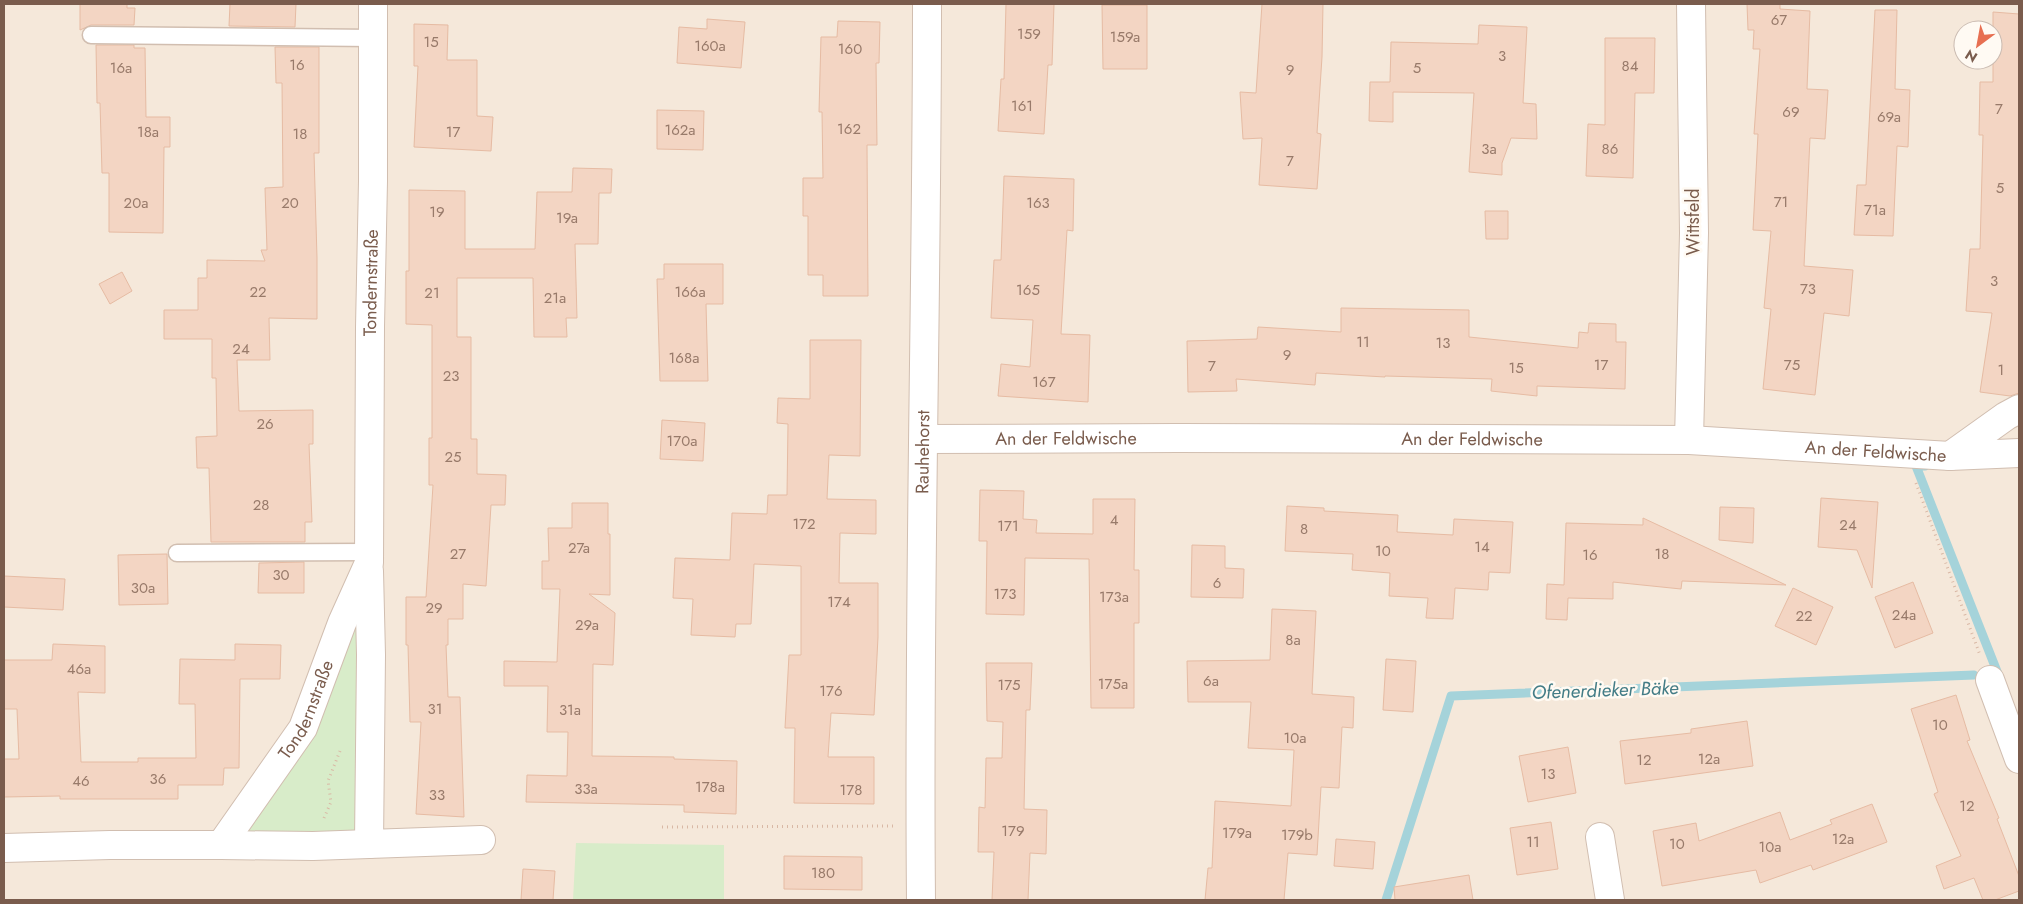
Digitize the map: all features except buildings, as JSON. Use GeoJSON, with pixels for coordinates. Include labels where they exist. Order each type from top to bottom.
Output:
{"type":"FeatureCollection","features":[{"type":"Feature","properties":{"kind":"street","name":"Tondernstraße"},"geometry":{"type":"LineString","coordinates":[[369,844],[373,4]]}},
{"type":"Feature","properties":{"kind":"street","name":"Rauhehorst"},"geometry":{"type":"LineString","coordinates":[[921,900],[922,503],[927,4]]}},
{"type":"Feature","properties":{"kind":"street","name":"Wittsfeld"},"geometry":{"type":"LineString","coordinates":[[1689,440],[1694,233],[1692,4]]}},
{"type":"Feature","properties":{"kind":"street"},"geometry":{"type":"LineString","coordinates":[[1950,456],[2006,416],[2019,410]]}},
{"type":"Feature","properties":{"kind":"street","name":"An der Feldwische"},"geometry":{"type":"LineString","coordinates":[[924,439],[1689,440],[1950,456],[2019,453]]}},
{"type":"Feature","properties":{"kind":"street","name":"Tondernstraße"},"geometry":{"type":"LineString","coordinates":[[221,845],[303,728],[342,623],[369,558]]}},
{"type":"Feature","properties":{"kind":"street"},"geometry":{"type":"LineString","coordinates":[[1990,680],[2019,759]]}},
{"type":"Feature","properties":{"kind":"street"},"geometry":{"type":"LineString","coordinates":[[1600,837],[1610,900]]}},
{"type":"Feature","properties":{"kind":"street"},"geometry":{"type":"LineString","coordinates":[[4,848],[110,845],[312,846],[481,840]]}},
{"type":"Feature","properties":{"kind":"lane"},"geometry":{"type":"LineString","coordinates":[[91,35],[373,38]]}},
{"type":"Feature","properties":{"kind":"lane"},"geometry":{"type":"LineString","coordinates":[[177,553],[369,558]]}},
{"type":"Feature","properties":{"kind":"path"},"geometry":{"type":"LineString","coordinates":[[1905,454],[1990,680]]}},
{"type":"Feature","properties":{"kind":"path"},"geometry":{"type":"LineString","coordinates":[[312,846],[331,802],[328,781],[341,749]]}},
{"type":"Feature","properties":{"kind":"path"},"geometry":{"type":"LineString","coordinates":[[662,827],[922,826]]}},
{"type":"Feature","properties":{"kind":"shaded area"},"geometry":{"type":"Polygon","coordinates":[[[4,4],[2019,4],[2019,900],[4,900],[4,4]]]}},
{"type":"Feature","properties":{"kind":"green space"},"geometry":{"type":"Polygon","coordinates":[[[369,563],[369,844],[221,845],[266,783],[369,563]]]}},
{"type":"Feature","properties":{"kind":"green space"},"geometry":{"type":"Polygon","coordinates":[[[576,843],[724,845],[724,900],[573,900],[576,843]]]}},
{"type":"Feature","properties":{"kind":"waterway","name":"Ofenerdieker Bäke"},"geometry":{"type":"LineString","coordinates":[[1925,466],[1916,466],[1998,674],[1994,674]]}},
{"type":"Feature","properties":{"kind":"waterway","name":"Ofenerdieker Bäke"},"geometry":{"type":"LineString","coordinates":[[1386,900],[1451,696],[1974,675]]}}]}
